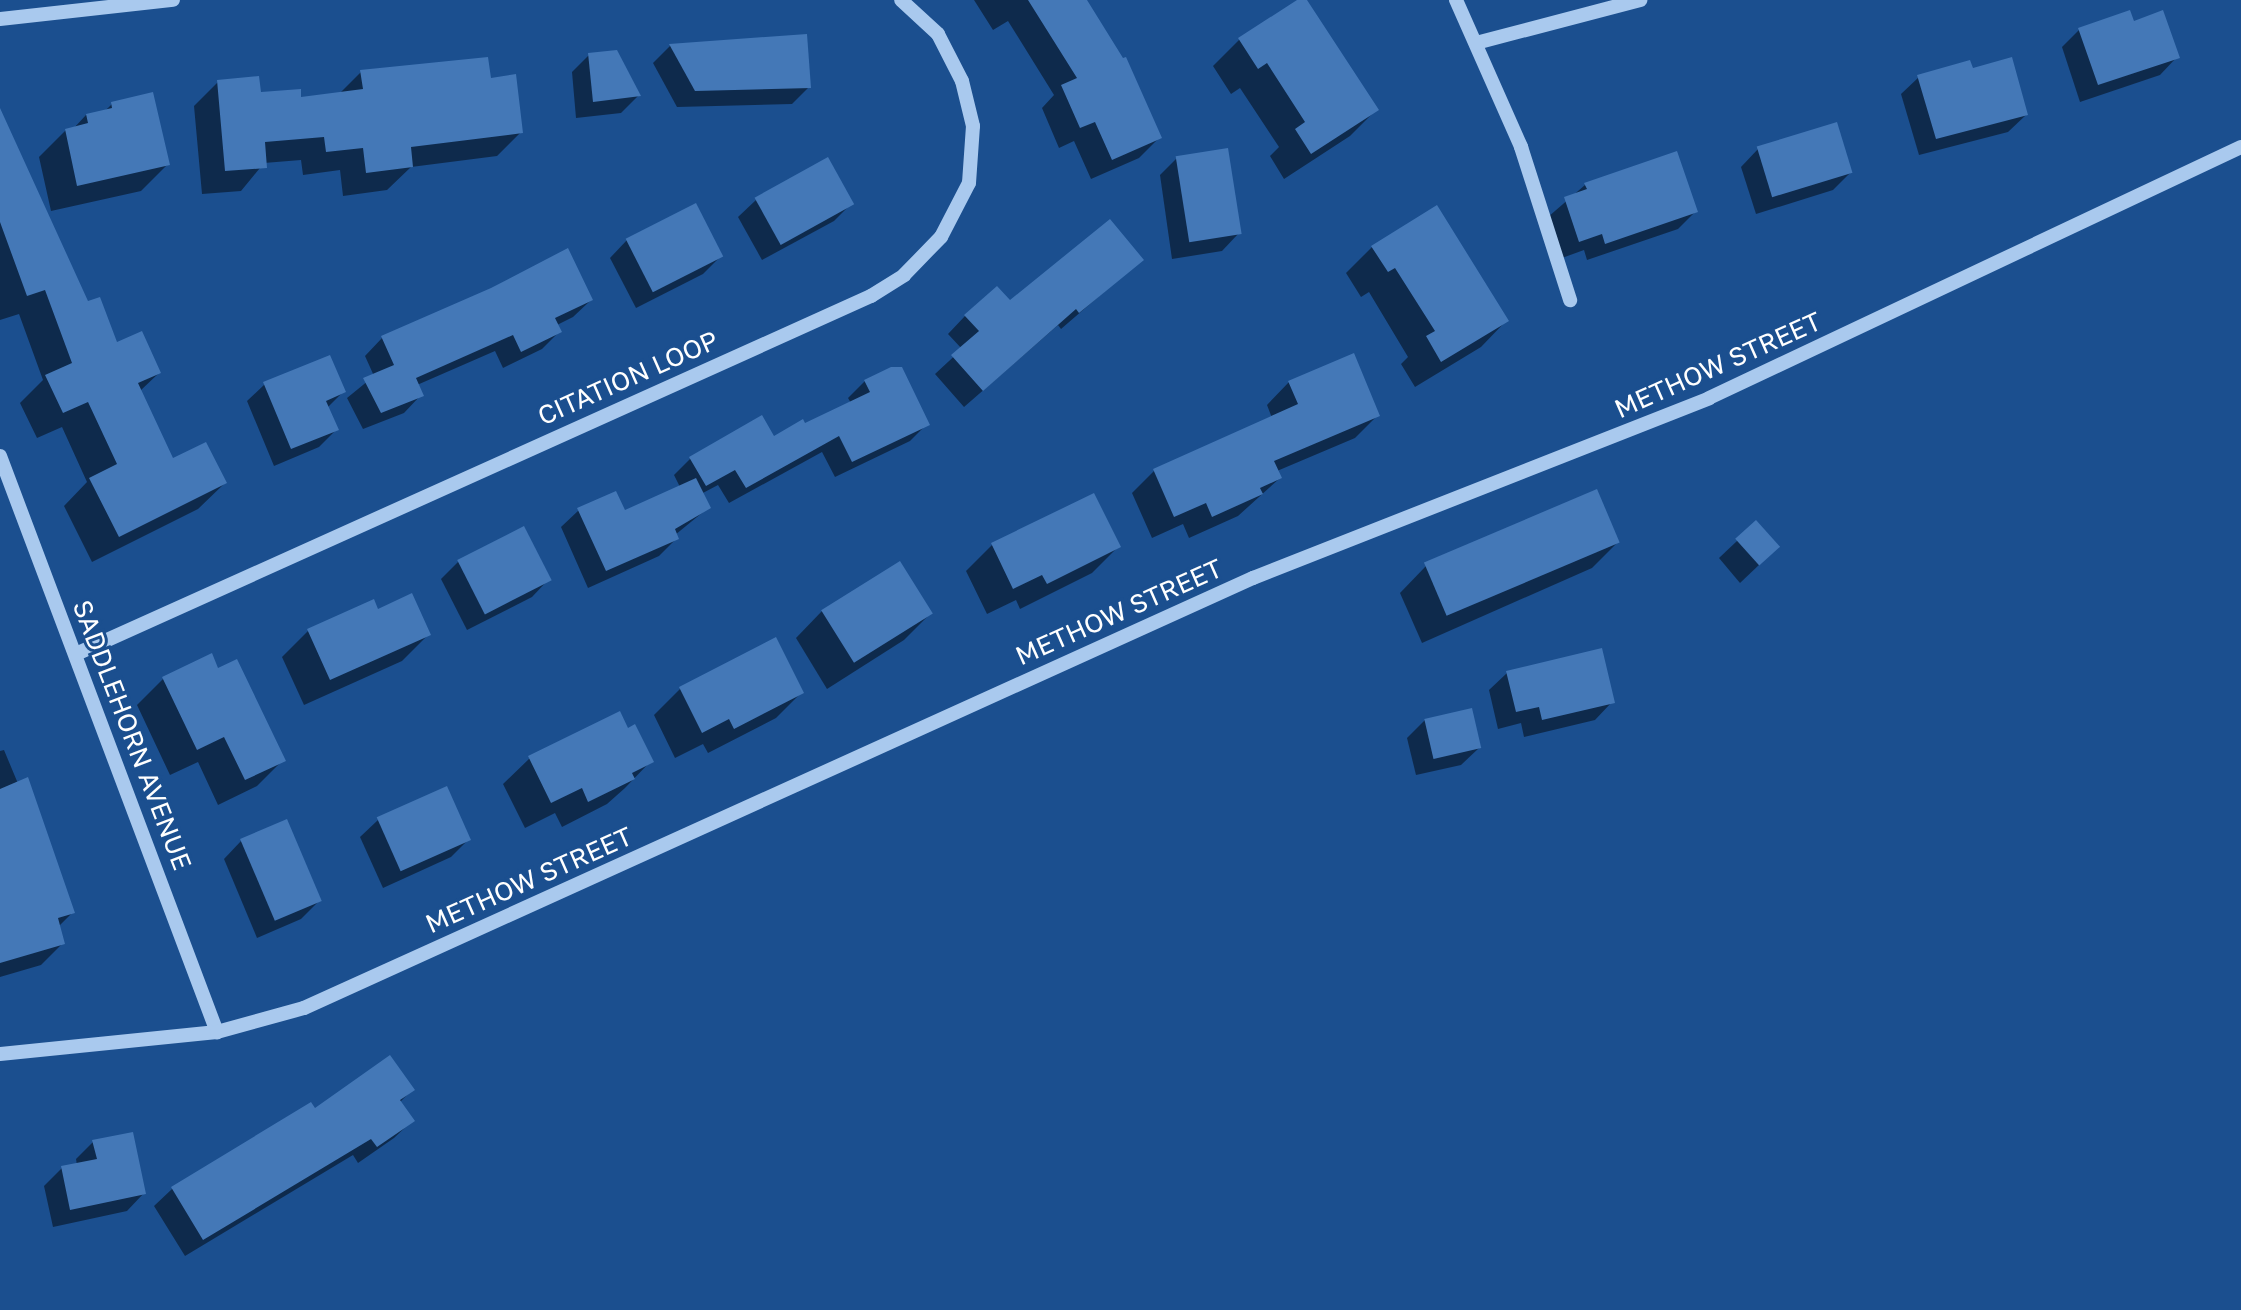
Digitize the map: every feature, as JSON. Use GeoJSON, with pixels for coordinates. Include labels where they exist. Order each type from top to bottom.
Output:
{"type":"FeatureCollection","features":[{"type":"Feature","properties":{"kind":"street"},"geometry":{"type":"LineString","coordinates":[[0,19],[173,0]]}},
{"type":"Feature","properties":{"kind":"street","name":"CITATION LOOP"},"geometry":{"type":"LineString","coordinates":[[76,654],[871,296],[904,275],[941,237],[969,183],[973,126],[962,81],[938,34],[901,0]]}},
{"type":"Feature","properties":{"kind":"street"},"geometry":{"type":"LineString","coordinates":[[1456,0],[1534,183],[1570,300]]}},
{"type":"Feature","properties":{"kind":"street"},"geometry":{"type":"LineString","coordinates":[[1476,43],[1640,0]]}},
{"type":"Feature","properties":{"kind":"street","name":"METHOW STREET"},"geometry":{"type":"LineString","coordinates":[[0,1054],[217,1032],[304,1008],[1253,578],[1709,398],[2241,147]]}},
{"type":"Feature","properties":{"kind":"street","name":"SADDLEHORN AVENUE"},"geometry":{"type":"LineString","coordinates":[[0,456],[217,1032]]}},
{"type":"Feature","properties":{"kind":"building"},"geometry":{"type":"Polygon","coordinates":[[[1028,0],[1087,0],[1123,58],[1126,57],[1162,138],[1112,160],[1095,122],[1080,128],[1061,85],[1077,78],[1028,0]]]}},
{"type":"Feature","properties":{"kind":"building"},"geometry":{"type":"Polygon","coordinates":[[[1297,0],[1307,0],[1379,110],[1311,154],[1295,129],[1305,122],[1267,63],[1258,69],[1238,38],[1297,0]]]}},
{"type":"Feature","properties":{"kind":"building"},"geometry":{"type":"Polygon","coordinates":[[[2130,10],[2134,21],[2163,10],[2180,58],[2098,85],[2078,28],[2130,10]]]}},
{"type":"Feature","properties":{"kind":"building"},"geometry":{"type":"Polygon","coordinates":[[[807,34],[811,88],[695,91],[669,44],[807,34]]]}},
{"type":"Feature","properties":{"kind":"building"},"geometry":{"type":"Polygon","coordinates":[[[617,50],[641,96],[593,102],[588,53],[617,50]]]}},
{"type":"Feature","properties":{"kind":"building"},"geometry":{"type":"Polygon","coordinates":[[[488,57],[491,78],[516,74],[523,133],[411,147],[413,167],[366,173],[363,148],[326,152],[324,137],[265,142],[267,168],[225,171],[217,80],[259,76],[261,92],[301,89],[301,97],[363,89],[360,70],[488,57]]]}},
{"type":"Feature","properties":{"kind":"building"},"geometry":{"type":"Polygon","coordinates":[[[2012,57],[2028,115],[1936,139],[1917,75],[1970,60],[1973,68],[2012,57]]]}},
{"type":"Feature","properties":{"kind":"building"},"geometry":{"type":"Polygon","coordinates":[[[153,92],[170,165],[77,186],[65,129],[88,123],[86,114],[112,108],[111,102],[153,92]]]}},
{"type":"Feature","properties":{"kind":"building"},"geometry":{"type":"Polygon","coordinates":[[[0,108],[88,301],[100,297],[117,342],[142,331],[161,373],[138,383],[173,458],[206,442],[227,483],[119,537],[89,478],[117,464],[88,402],[63,413],[45,375],[72,363],[45,290],[27,296],[0,222],[0,108]]]}},
{"type":"Feature","properties":{"kind":"building"},"geometry":{"type":"Polygon","coordinates":[[[1837,122],[1852,173],[1772,197],[1757,147],[1837,122]]]}},
{"type":"Feature","properties":{"kind":"building"},"geometry":{"type":"Polygon","coordinates":[[[1228,148],[1242,234],[1189,242],[1176,156],[1228,148]]]}},
{"type":"Feature","properties":{"kind":"building"},"geometry":{"type":"Polygon","coordinates":[[[1677,151],[1698,212],[1605,244],[1602,234],[1579,242],[1564,197],[1587,189],[1584,183],[1677,151]]]}},
{"type":"Feature","properties":{"kind":"building"},"geometry":{"type":"Polygon","coordinates":[[[828,157],[854,204],[781,245],[755,198],[828,157]]]}},
{"type":"Feature","properties":{"kind":"building"},"geometry":{"type":"Polygon","coordinates":[[[696,203],[723,256],[653,292],[626,239],[696,203]]]}},
{"type":"Feature","properties":{"kind":"building"},"geometry":{"type":"Polygon","coordinates":[[[1437,205],[1509,321],[1441,362],[1426,336],[1435,331],[1395,268],[1388,272],[1371,246],[1437,205]]]}},
{"type":"Feature","properties":{"kind":"building"},"geometry":{"type":"Polygon","coordinates":[[[1110,219],[1144,260],[1079,313],[1076,309],[983,391],[951,355],[979,331],[964,315],[997,286],[1010,300],[1110,219]]]}},
{"type":"Feature","properties":{"kind":"building"},"geometry":{"type":"Polygon","coordinates":[[[568,248],[593,300],[555,318],[562,332],[521,352],[513,335],[416,378],[424,396],[381,413],[363,378],[394,365],[381,336],[491,288],[568,248]]]}},
{"type":"Feature","properties":{"kind":"building"},"geometry":{"type":"Polygon","coordinates":[[[1354,353],[1380,416],[1274,461],[1282,478],[1260,488],[1263,494],[1212,517],[1206,503],[1174,517],[1153,469],[1298,404],[1288,381],[1354,353]]]}},
{"type":"Feature","properties":{"kind":"building"},"geometry":{"type":"Polygon","coordinates":[[[330,355],[346,392],[326,401],[339,430],[291,449],[263,382],[330,355]]]}},
{"type":"Feature","properties":{"kind":"building"},"geometry":{"type":"Polygon","coordinates":[[[891,367],[902,367],[930,425],[852,462],[839,436],[746,488],[735,470],[706,486],[689,457],[762,415],[774,436],[803,419],[805,423],[870,392],[864,380],[891,367]]]}},
{"type":"Feature","properties":{"kind":"building"},"geometry":{"type":"Polygon","coordinates":[[[696,478],[711,508],[675,529],[679,539],[606,571],[577,508],[616,491],[625,510],[696,478]]]}},
{"type":"Feature","properties":{"kind":"building"},"geometry":{"type":"Polygon","coordinates":[[[1597,489],[1620,542],[1447,616],[1424,562],[1597,489]]]}},
{"type":"Feature","properties":{"kind":"building"},"geometry":{"type":"Polygon","coordinates":[[[1094,493],[1121,547],[1047,584],[1042,575],[1013,589],[991,543],[1094,493]]]}},
{"type":"Feature","properties":{"kind":"building"},"geometry":{"type":"Polygon","coordinates":[[[1756,520],[1780,547],[1759,565],[1735,539],[1756,520]]]}},
{"type":"Feature","properties":{"kind":"building"},"geometry":{"type":"Polygon","coordinates":[[[524,526],[552,580],[485,614],[457,560],[524,526]]]}},
{"type":"Feature","properties":{"kind":"building"},"geometry":{"type":"Polygon","coordinates":[[[900,561],[933,614],[854,663],[821,610],[900,561]]]}},
{"type":"Feature","properties":{"kind":"building"},"geometry":{"type":"Polygon","coordinates":[[[412,593],[431,635],[330,680],[307,629],[374,599],[378,609],[412,593]]]}},
{"type":"Feature","properties":{"kind":"building"},"geometry":{"type":"Polygon","coordinates":[[[776,637],[804,693],[734,729],[729,719],[702,733],[679,687],[776,637]]]}},
{"type":"Feature","properties":{"kind":"building"},"geometry":{"type":"Polygon","coordinates":[[[1602,648],[1615,703],[1542,720],[1539,707],[1516,712],[1506,671],[1602,648]]]}},
{"type":"Feature","properties":{"kind":"building"},"geometry":{"type":"Polygon","coordinates":[[[212,653],[218,668],[237,659],[286,761],[245,780],[224,737],[197,750],[162,677],[212,653]]]}},
{"type":"Feature","properties":{"kind":"building"},"geometry":{"type":"Polygon","coordinates":[[[1472,708],[1481,748],[1433,759],[1424,719],[1472,708]]]}},
{"type":"Feature","properties":{"kind":"building"},"geometry":{"type":"Polygon","coordinates":[[[620,711],[628,728],[635,724],[654,762],[632,773],[635,779],[588,802],[582,788],[551,803],[528,756],[620,711]]]}},
{"type":"Feature","properties":{"kind":"building"},"geometry":{"type":"Polygon","coordinates":[[[28,777],[75,913],[58,918],[65,944],[0,963],[0,789],[28,777]]]}},
{"type":"Feature","properties":{"kind":"building"},"geometry":{"type":"Polygon","coordinates":[[[447,786],[471,840],[401,871],[377,817],[447,786]]]}},
{"type":"Feature","properties":{"kind":"building"},"geometry":{"type":"Polygon","coordinates":[[[287,819],[322,901],[275,921],[240,839],[287,819]]]}},
{"type":"Feature","properties":{"kind":"building"},"geometry":{"type":"Polygon","coordinates":[[[390,1055],[415,1090],[400,1100],[415,1121],[377,1147],[371,1139],[203,1240],[171,1187],[311,1102],[315,1108],[390,1055]]]}},
{"type":"Feature","properties":{"kind":"building"},"geometry":{"type":"Polygon","coordinates":[[[133,1132],[146,1194],[70,1210],[61,1166],[97,1159],[92,1140],[133,1132]]]}}]}
